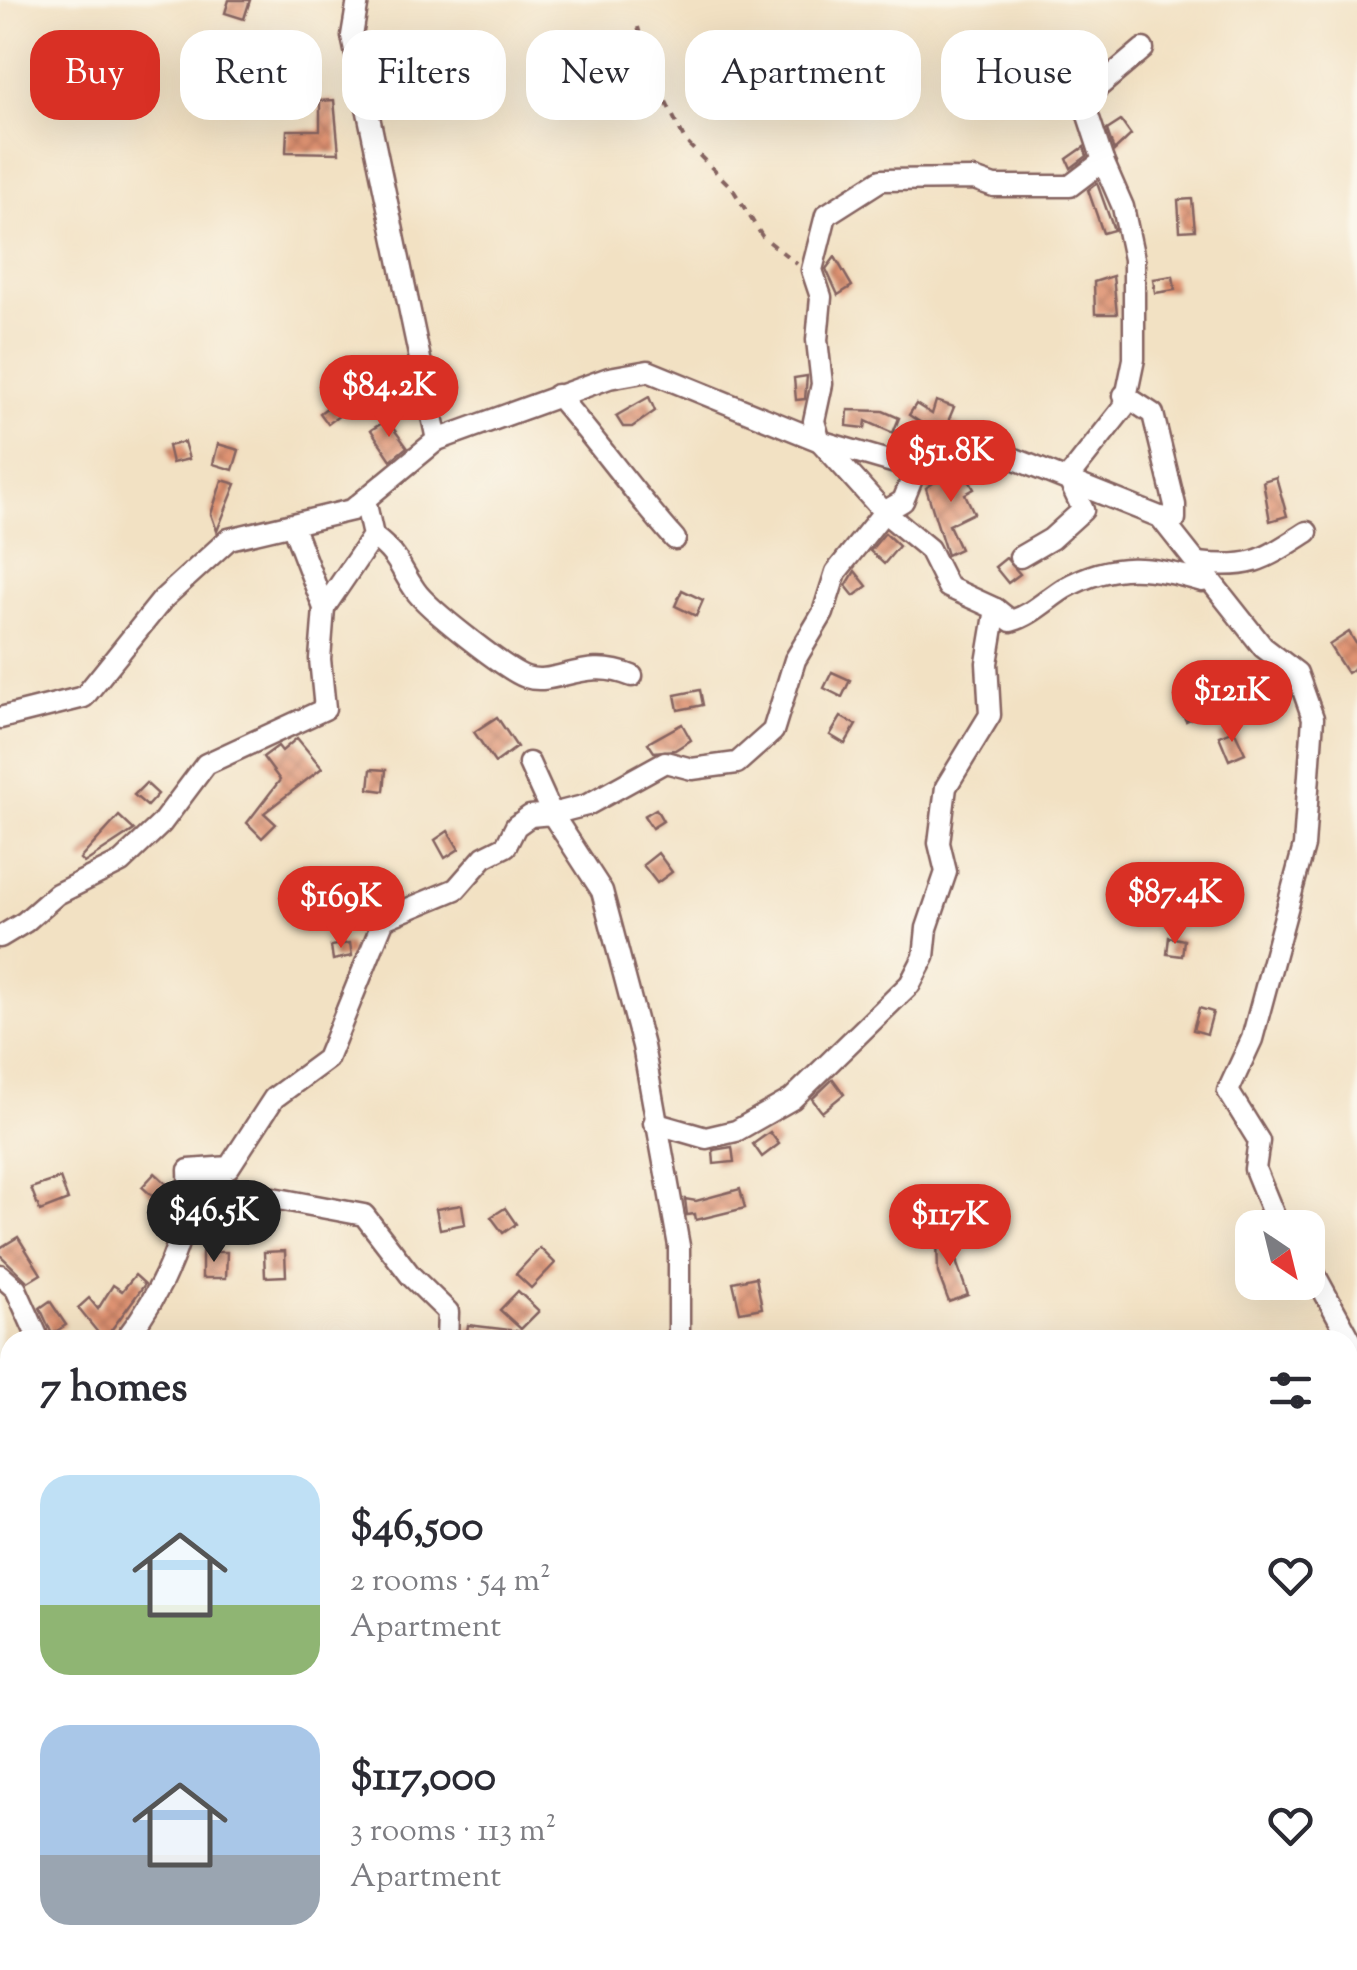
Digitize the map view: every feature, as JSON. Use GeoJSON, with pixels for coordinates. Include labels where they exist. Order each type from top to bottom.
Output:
{"type":"FeatureCollection","features":[{"type":"Feature","properties":{"kind":"street"},"geometry":{"type":"LineString","coordinates":[[358,0],[352,36],[437,440]]}},
{"type":"Feature","properties":{"kind":"street"},"geometry":{"type":"LineString","coordinates":[[1068,478],[1124,406],[1134,359],[1134,258],[1123,208],[1084,100],[1144,48]]}},
{"type":"Feature","properties":{"kind":"street"},"geometry":{"type":"LineString","coordinates":[[1103,161],[1070,186],[994,186],[974,179],[880,180],[826,214],[812,270],[821,297],[818,340],[822,384],[814,421],[820,441],[884,512],[929,549],[948,587],[1011,620],[1022,618],[1064,589],[1107,568],[1168,569],[1202,581],[1198,563]]}},
{"type":"Feature","properties":{"kind":"street"},"geometry":{"type":"LineString","coordinates":[[0,718],[84,697],[163,599],[229,539],[293,527],[352,510],[437,440],[609,378],[648,371],[820,441],[916,470],[995,450],[1176,520],[1153,414],[1124,395]]}},
{"type":"Feature","properties":{"kind":"street"},"geometry":{"type":"LineString","coordinates":[[557,395],[596,440],[623,482],[674,539]]}},
{"type":"Feature","properties":{"kind":"street"},"geometry":{"type":"LineString","coordinates":[[189,1170],[229,1167],[274,1098],[327,1058],[384,919],[456,889],[484,857],[506,846],[516,826],[530,816],[586,805],[665,762],[692,769],[737,763],[773,731],[795,660],[823,613],[836,572],[884,512],[904,501],[916,470]]}},
{"type":"Feature","properties":{"kind":"street"},"geometry":{"type":"LineString","coordinates":[[1020,557],[1051,539],[1084,510],[1068,478]]}},
{"type":"Feature","properties":{"kind":"street"},"geometry":{"type":"LineString","coordinates":[[365,500],[373,536],[399,556],[416,593],[496,659],[528,678],[595,668],[611,668],[632,676]]}},
{"type":"Feature","properties":{"kind":"street"},"geometry":{"type":"LineString","coordinates":[[1160,517],[1263,647],[1297,672],[1312,718],[1304,846],[1252,1038],[1228,1091],[1259,1141],[1255,1169],[1272,1210]]}},
{"type":"Feature","properties":{"kind":"street"},"geometry":{"type":"LineString","coordinates":[[0,937],[25,922],[57,894],[120,862],[161,824],[206,764],[325,709],[320,659],[324,608],[293,527]]}},
{"type":"Feature","properties":{"kind":"street"},"geometry":{"type":"LineString","coordinates":[[1198,563],[1237,568],[1264,561],[1308,532]]}},
{"type":"Feature","properties":{"kind":"street"},"geometry":{"type":"LineString","coordinates":[[324,608],[373,536]]}},
{"type":"Feature","properties":{"kind":"street"},"geometry":{"type":"LineString","coordinates":[[654,1123],[706,1138],[736,1132],[792,1099],[910,984],[924,958],[927,928],[946,872],[939,843],[946,787],[990,715],[987,663],[996,609]]}},
{"type":"Feature","properties":{"kind":"street"},"geometry":{"type":"LineString","coordinates":[[528,763],[552,814],[602,891],[643,1046],[654,1123],[671,1184],[679,1246],[679,1330]]}},
{"type":"Feature","properties":{"kind":"street"},"geometry":{"type":"LineString","coordinates":[[132,1330],[160,1290],[190,1205],[189,1170]]}},
{"type":"Feature","properties":{"kind":"street"},"geometry":{"type":"LineString","coordinates":[[189,1170],[240,1192],[364,1215],[372,1230],[448,1312],[447,1330]]}},
{"type":"Feature","properties":{"kind":"street"},"geometry":{"type":"LineString","coordinates":[[0,1275],[16,1289],[34,1330]]}},
{"type":"Feature","properties":{"kind":"street"},"geometry":{"type":"LineString","coordinates":[[1325,1293],[1345,1330]]}},
{"type":"Feature","properties":{"kind":"path"},"geometry":{"type":"LineString","coordinates":[[638,27],[649,66],[685,142],[732,188],[762,236],[806,274],[812,270]]}},
{"type":"Feature","properties":{"kind":"building"},"geometry":{"type":"Polygon","coordinates":[[[229,0],[250,0],[244,19],[225,13],[229,0]]]}},
{"type":"Feature","properties":{"kind":"building"},"geometry":{"type":"Polygon","coordinates":[[[334,100],[339,153],[286,152],[287,130],[320,130],[322,101],[334,100]]]}},
{"type":"Feature","properties":{"kind":"building"},"geometry":{"type":"Polygon","coordinates":[[[1121,121],[1131,135],[1114,151],[1107,130],[1121,121]]]}},
{"type":"Feature","properties":{"kind":"building"},"geometry":{"type":"Polygon","coordinates":[[[1084,147],[1087,156],[1071,168],[1067,159],[1084,147]]]}},
{"type":"Feature","properties":{"kind":"building"},"geometry":{"type":"Polygon","coordinates":[[[1097,183],[1114,230],[1103,233],[1088,190],[1097,183]]]}},
{"type":"Feature","properties":{"kind":"building"},"geometry":{"type":"Polygon","coordinates":[[[1192,199],[1195,230],[1180,231],[1178,200],[1192,199]]]}},
{"type":"Feature","properties":{"kind":"building"},"geometry":{"type":"Polygon","coordinates":[[[835,257],[852,286],[838,295],[826,269],[835,257]]]}},
{"type":"Feature","properties":{"kind":"building"},"geometry":{"type":"Polygon","coordinates":[[[1113,276],[1117,314],[1095,314],[1094,282],[1113,276]]]}},
{"type":"Feature","properties":{"kind":"building"},"geometry":{"type":"Polygon","coordinates":[[[1173,276],[1175,290],[1155,293],[1153,279],[1173,276]]]}},
{"type":"Feature","properties":{"kind":"building"},"geometry":{"type":"Polygon","coordinates":[[[807,376],[805,399],[796,400],[794,378],[807,376]]]}},
{"type":"Feature","properties":{"kind":"building"},"geometry":{"type":"Polygon","coordinates":[[[649,397],[655,411],[632,427],[623,427],[616,416],[649,397]]]}},
{"type":"Feature","properties":{"kind":"building"},"geometry":{"type":"Polygon","coordinates":[[[936,401],[954,407],[949,419],[963,429],[949,447],[921,454],[915,447],[932,430],[909,415],[916,404],[932,414],[936,401]]]}},
{"type":"Feature","properties":{"kind":"building"},"geometry":{"type":"Polygon","coordinates":[[[332,404],[340,415],[328,424],[320,413],[332,404]]]}},
{"type":"Feature","properties":{"kind":"building"},"geometry":{"type":"Polygon","coordinates":[[[848,410],[883,411],[899,418],[893,433],[866,421],[865,428],[847,426],[848,410]]]}},
{"type":"Feature","properties":{"kind":"building"},"geometry":{"type":"Polygon","coordinates":[[[387,420],[407,447],[391,460],[371,430],[387,420]]]}},
{"type":"Feature","properties":{"kind":"building"},"geometry":{"type":"Polygon","coordinates":[[[184,442],[189,459],[172,463],[168,446],[184,442]]]}},
{"type":"Feature","properties":{"kind":"building"},"geometry":{"type":"Polygon","coordinates":[[[218,444],[239,450],[233,470],[213,464],[218,444]]]}},
{"type":"Feature","properties":{"kind":"building"},"geometry":{"type":"Polygon","coordinates":[[[978,469],[967,477],[974,489],[965,494],[974,513],[949,525],[960,549],[947,555],[926,488],[942,477],[978,469]]]}},
{"type":"Feature","properties":{"kind":"building"},"geometry":{"type":"Polygon","coordinates":[[[1276,477],[1287,516],[1270,521],[1263,481],[1276,477]]]}},
{"type":"Feature","properties":{"kind":"building"},"geometry":{"type":"Polygon","coordinates":[[[222,480],[236,484],[217,531],[211,514],[222,480]]]}},
{"type":"Feature","properties":{"kind":"building"},"geometry":{"type":"Polygon","coordinates":[[[885,533],[899,546],[884,564],[870,551],[885,533]]]}},
{"type":"Feature","properties":{"kind":"building"},"geometry":{"type":"Polygon","coordinates":[[[1006,558],[1020,574],[1008,583],[995,567],[1006,558]]]}},
{"type":"Feature","properties":{"kind":"building"},"geometry":{"type":"Polygon","coordinates":[[[855,571],[867,586],[854,596],[846,586],[855,571]]]}},
{"type":"Feature","properties":{"kind":"building"},"geometry":{"type":"Polygon","coordinates":[[[682,590],[703,600],[696,616],[675,606],[682,590]]]}},
{"type":"Feature","properties":{"kind":"building"},"geometry":{"type":"Polygon","coordinates":[[[1349,632],[1357,645],[1357,666],[1347,673],[1329,645],[1349,632]]]}},
{"type":"Feature","properties":{"kind":"building"},"geometry":{"type":"Polygon","coordinates":[[[832,672],[850,680],[842,697],[824,688],[832,672]]]}},
{"type":"Feature","properties":{"kind":"building"},"geometry":{"type":"Polygon","coordinates":[[[700,690],[703,705],[678,710],[675,695],[700,690]]]}},
{"type":"Feature","properties":{"kind":"building"},"geometry":{"type":"Polygon","coordinates":[[[1196,695],[1205,712],[1186,721],[1178,705],[1196,695]]]}},
{"type":"Feature","properties":{"kind":"building"},"geometry":{"type":"Polygon","coordinates":[[[497,717],[517,747],[495,763],[474,732],[497,717]]]}},
{"type":"Feature","properties":{"kind":"building"},"geometry":{"type":"Polygon","coordinates":[[[841,717],[856,725],[845,744],[830,735],[841,717]]]}},
{"type":"Feature","properties":{"kind":"building"},"geometry":{"type":"Polygon","coordinates":[[[682,724],[691,740],[675,750],[654,752],[648,743],[682,724]]]}},
{"type":"Feature","properties":{"kind":"building"},"geometry":{"type":"Polygon","coordinates":[[[1234,730],[1245,753],[1229,760],[1219,736],[1234,730]]]}},
{"type":"Feature","properties":{"kind":"building"},"geometry":{"type":"Polygon","coordinates":[[[297,738],[322,768],[264,813],[276,824],[262,838],[247,823],[280,780],[263,757],[278,746],[282,751],[297,738]]]}},
{"type":"Feature","properties":{"kind":"building"},"geometry":{"type":"Polygon","coordinates":[[[371,769],[386,770],[384,791],[369,789],[371,769]]]}},
{"type":"Feature","properties":{"kind":"building"},"geometry":{"type":"Polygon","coordinates":[[[146,783],[158,794],[147,806],[134,795],[146,783]]]}},
{"type":"Feature","properties":{"kind":"building"},"geometry":{"type":"Polygon","coordinates":[[[656,809],[663,821],[652,828],[644,816],[656,809]]]}},
{"type":"Feature","properties":{"kind":"building"},"geometry":{"type":"Polygon","coordinates":[[[119,816],[134,830],[84,863],[80,859],[119,816]]]}},
{"type":"Feature","properties":{"kind":"building"},"geometry":{"type":"Polygon","coordinates":[[[448,831],[459,849],[445,858],[435,840],[448,831]]]}},
{"type":"Feature","properties":{"kind":"building"},"geometry":{"type":"Polygon","coordinates":[[[658,853],[672,872],[657,883],[643,865],[658,853]]]}},
{"type":"Feature","properties":{"kind":"building"},"geometry":{"type":"Polygon","coordinates":[[[1169,937],[1184,940],[1182,956],[1167,954],[1169,937]]]}},
{"type":"Feature","properties":{"kind":"building"},"geometry":{"type":"Polygon","coordinates":[[[350,943],[352,956],[333,960],[331,946],[350,943]]]}},
{"type":"Feature","properties":{"kind":"building"},"geometry":{"type":"Polygon","coordinates":[[[1199,1008],[1213,1012],[1207,1034],[1193,1030],[1199,1008]]]}},
{"type":"Feature","properties":{"kind":"building"},"geometry":{"type":"Polygon","coordinates":[[[833,1079],[844,1094],[822,1112],[812,1099],[833,1079]]]}},
{"type":"Feature","properties":{"kind":"building"},"geometry":{"type":"Polygon","coordinates":[[[770,1132],[779,1144],[762,1157],[753,1144],[770,1132]]]}},
{"type":"Feature","properties":{"kind":"building"},"geometry":{"type":"Polygon","coordinates":[[[732,1147],[734,1162],[714,1164],[713,1150],[732,1147]]]}},
{"type":"Feature","properties":{"kind":"building"},"geometry":{"type":"Polygon","coordinates":[[[155,1173],[171,1188],[159,1202],[142,1187],[155,1173]]]}},
{"type":"Feature","properties":{"kind":"building"},"geometry":{"type":"Polygon","coordinates":[[[60,1178],[68,1200],[40,1211],[31,1188],[60,1178]]]}},
{"type":"Feature","properties":{"kind":"building"},"geometry":{"type":"Polygon","coordinates":[[[740,1189],[745,1208],[696,1220],[695,1214],[687,1215],[685,1199],[696,1201],[740,1189]]]}},
{"type":"Feature","properties":{"kind":"building"},"geometry":{"type":"Polygon","coordinates":[[[462,1205],[465,1224],[440,1229],[436,1209],[462,1205]]]}},
{"type":"Feature","properties":{"kind":"building"},"geometry":{"type":"Polygon","coordinates":[[[505,1208],[516,1224],[503,1233],[491,1217],[505,1208]]]}},
{"type":"Feature","properties":{"kind":"building"},"geometry":{"type":"Polygon","coordinates":[[[18,1237],[41,1274],[28,1282],[0,1255],[0,1248],[18,1237]]]}},
{"type":"Feature","properties":{"kind":"building"},"geometry":{"type":"Polygon","coordinates":[[[956,1237],[957,1264],[968,1295],[949,1302],[938,1273],[937,1238],[956,1237]]]}},
{"type":"Feature","properties":{"kind":"building"},"geometry":{"type":"Polygon","coordinates":[[[540,1248],[555,1263],[531,1288],[516,1274],[540,1248]]]}},
{"type":"Feature","properties":{"kind":"building"},"geometry":{"type":"Polygon","coordinates":[[[285,1251],[286,1276],[265,1277],[264,1252],[285,1251]]]}},
{"type":"Feature","properties":{"kind":"building"},"geometry":{"type":"Polygon","coordinates":[[[202,1252],[227,1252],[226,1278],[202,1278],[202,1252]]]}},
{"type":"Feature","properties":{"kind":"building"},"geometry":{"type":"Polygon","coordinates":[[[135,1275],[145,1284],[111,1330],[96,1330],[78,1308],[89,1298],[98,1309],[113,1285],[122,1291],[135,1275]]]}},
{"type":"Feature","properties":{"kind":"building"},"geometry":{"type":"Polygon","coordinates":[[[756,1277],[762,1308],[740,1312],[733,1282],[756,1277]]]}},
{"type":"Feature","properties":{"kind":"building"},"geometry":{"type":"Polygon","coordinates":[[[518,1291],[539,1311],[521,1329],[500,1310],[518,1291]]]}},
{"type":"Feature","properties":{"kind":"building"},"geometry":{"type":"Polygon","coordinates":[[[50,1301],[66,1325],[50,1330],[40,1308],[50,1301]]]}},
{"type":"Feature","properties":{"kind":"building"},"geometry":{"type":"Polygon","coordinates":[[[468,1325],[510,1330],[467,1330],[468,1325]]]}}]}
